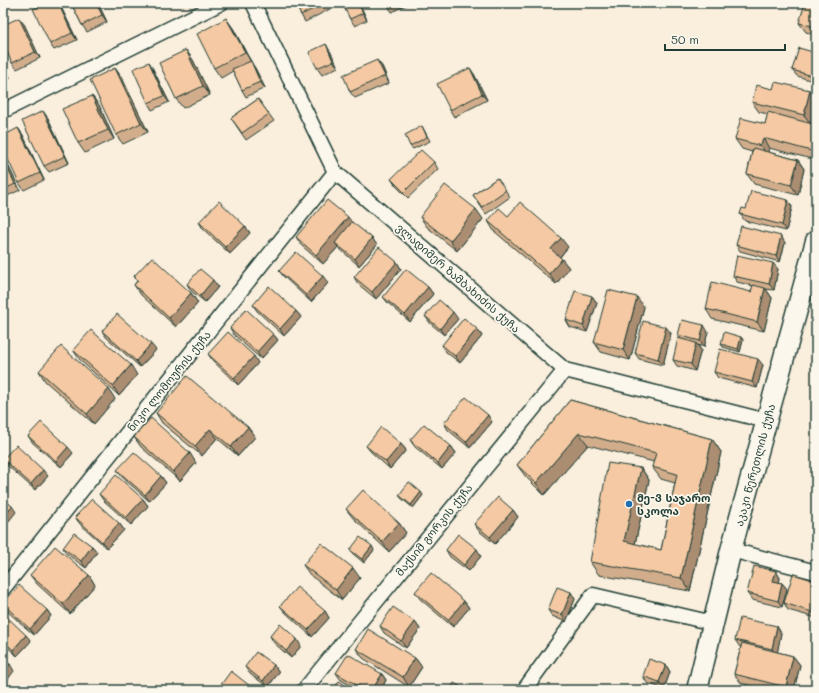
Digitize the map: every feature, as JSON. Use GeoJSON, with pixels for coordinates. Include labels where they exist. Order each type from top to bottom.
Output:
{"type":"FeatureCollection","features":[{"type":"Feature","properties":{"kind":"main road","name":"აკაკი წერეთლის ქუჩა"},"geometry":{"type":"LineString","coordinates":[[697,690],[731,550],[767,421],[812,271],[816,241]]}},
{"type":"Feature","properties":{"kind":"street"},"geometry":{"type":"LineString","coordinates":[[3,111],[220,3]]}},
{"type":"Feature","properties":{"kind":"street","name":"ვლადიმერ ზამბახიძის ქუჩა"},"geometry":{"type":"LineString","coordinates":[[253,3],[336,172],[564,370],[767,421]]}},
{"type":"Feature","properties":{"kind":"street","name":"ნიკო ლომოურის ქუჩა"},"geometry":{"type":"LineString","coordinates":[[3,589],[336,172]]}},
{"type":"Feature","properties":{"kind":"street","name":"მაქსიმ გორკის ქუჩა"},"geometry":{"type":"LineString","coordinates":[[304,690],[564,370]]}},
{"type":"Feature","properties":{"kind":"street"},"geometry":{"type":"LineString","coordinates":[[731,550],[816,572]]}},
{"type":"Feature","properties":{"kind":"street"},"geometry":{"type":"LineString","coordinates":[[524,690],[593,595],[713,623]]}},
{"type":"Feature","properties":{"kind":"building"},"geometry":{"type":"Polygon","coordinates":[[[47,3],[58,3],[72,33],[50,44],[33,9],[47,3]]]}},
{"type":"Feature","properties":{"kind":"building"},"geometry":{"type":"Polygon","coordinates":[[[71,3],[96,3],[102,15],[82,25],[71,3]]]}},
{"type":"Feature","properties":{"kind":"building"},"geometry":{"type":"Polygon","coordinates":[[[295,3],[325,3],[301,15],[295,3]]]}},
{"type":"Feature","properties":{"kind":"building"},"geometry":{"type":"Polygon","coordinates":[[[342,3],[358,3],[363,13],[350,19],[342,3]]]}},
{"type":"Feature","properties":{"kind":"building"},"geometry":{"type":"Polygon","coordinates":[[[805,3],[816,3],[816,27],[799,23],[805,3]]]}},
{"type":"Feature","properties":{"kind":"building"},"geometry":{"type":"Polygon","coordinates":[[[19,18],[35,52],[12,63],[3,43],[3,25],[19,18]]]}},
{"type":"Feature","properties":{"kind":"building"},"geometry":{"type":"Polygon","coordinates":[[[226,18],[245,52],[214,68],[197,34],[226,18]]]}},
{"type":"Feature","properties":{"kind":"building"},"geometry":{"type":"Polygon","coordinates":[[[326,44],[333,61],[317,68],[309,52],[326,44]]]}},
{"type":"Feature","properties":{"kind":"building"},"geometry":{"type":"Polygon","coordinates":[[[799,48],[816,53],[816,77],[792,70],[799,48]]]}},
{"type":"Feature","properties":{"kind":"building"},"geometry":{"type":"Polygon","coordinates":[[[186,50],[203,86],[176,99],[159,63],[186,50]]]}},
{"type":"Feature","properties":{"kind":"building"},"geometry":{"type":"Polygon","coordinates":[[[377,60],[385,76],[350,92],[343,75],[377,60]]]}},
{"type":"Feature","properties":{"kind":"building"},"geometry":{"type":"Polygon","coordinates":[[[251,61],[260,82],[242,90],[232,69],[251,61]]]}},
{"type":"Feature","properties":{"kind":"building"},"geometry":{"type":"Polygon","coordinates":[[[149,62],[164,96],[148,103],[133,69],[149,62]]]}},
{"type":"Feature","properties":{"kind":"building"},"geometry":{"type":"Polygon","coordinates":[[[115,68],[141,123],[116,135],[90,80],[115,68]]]}},
{"type":"Feature","properties":{"kind":"building"},"geometry":{"type":"Polygon","coordinates":[[[470,68],[482,94],[450,110],[437,84],[470,68]]]}},
{"type":"Feature","properties":{"kind":"building"},"geometry":{"type":"Polygon","coordinates":[[[775,82],[810,90],[804,115],[752,102],[756,85],[773,89],[775,82]]]}},
{"type":"Feature","properties":{"kind":"building"},"geometry":{"type":"Polygon","coordinates":[[[92,96],[108,130],[78,143],[62,109],[92,96]]]}},
{"type":"Feature","properties":{"kind":"building"},"geometry":{"type":"Polygon","coordinates":[[[258,99],[269,114],[242,133],[231,118],[258,99]]]}},
{"type":"Feature","properties":{"kind":"building"},"geometry":{"type":"Polygon","coordinates":[[[43,111],[65,156],[44,166],[22,121],[43,111]]]}},
{"type":"Feature","properties":{"kind":"building"},"geometry":{"type":"Polygon","coordinates":[[[768,112],[816,125],[815,152],[763,138],[761,146],[735,139],[741,118],[765,124],[768,112]]]}},
{"type":"Feature","properties":{"kind":"building"},"geometry":{"type":"Polygon","coordinates":[[[422,126],[427,137],[410,146],[405,135],[422,126]]]}},
{"type":"Feature","properties":{"kind":"building"},"geometry":{"type":"Polygon","coordinates":[[[18,128],[40,173],[19,183],[3,149],[3,136],[18,128]]]}},
{"type":"Feature","properties":{"kind":"building"},"geometry":{"type":"Polygon","coordinates":[[[753,148],[798,160],[791,185],[747,174],[753,148]]]}},
{"type":"Feature","properties":{"kind":"building"},"geometry":{"type":"Polygon","coordinates":[[[421,150],[434,162],[404,192],[391,179],[421,150]]]}},
{"type":"Feature","properties":{"kind":"building"},"geometry":{"type":"Polygon","coordinates":[[[3,159],[15,184],[3,190],[3,159]]]}},
{"type":"Feature","properties":{"kind":"building"},"geometry":{"type":"Polygon","coordinates":[[[497,178],[506,190],[482,207],[473,195],[497,178]]]}},
{"type":"Feature","properties":{"kind":"building"},"geometry":{"type":"Polygon","coordinates":[[[445,185],[476,209],[450,241],[420,217],[445,185]]]}},
{"type":"Feature","properties":{"kind":"building"},"geometry":{"type":"Polygon","coordinates":[[[751,191],[788,200],[782,225],[740,214],[742,208],[746,209],[751,191]]]}},
{"type":"Feature","properties":{"kind":"building"},"geometry":{"type":"Polygon","coordinates":[[[327,200],[348,217],[316,255],[296,237],[327,200]]]}},
{"type":"Feature","properties":{"kind":"building"},"geometry":{"type":"Polygon","coordinates":[[[219,201],[245,226],[225,247],[199,222],[219,201]]]}},
{"type":"Feature","properties":{"kind":"building"},"geometry":{"type":"Polygon","coordinates":[[[520,202],[561,238],[551,249],[562,259],[549,274],[488,221],[499,208],[508,216],[520,202]]]}},
{"type":"Feature","properties":{"kind":"building"},"geometry":{"type":"Polygon","coordinates":[[[352,222],[372,238],[355,259],[335,243],[352,222]]]}},
{"type":"Feature","properties":{"kind":"building"},"geometry":{"type":"Polygon","coordinates":[[[741,226],[781,236],[776,256],[736,245],[741,226]]]}},
{"type":"Feature","properties":{"kind":"building"},"geometry":{"type":"Polygon","coordinates":[[[379,247],[397,262],[372,292],[354,277],[379,247]]]}},
{"type":"Feature","properties":{"kind":"building"},"geometry":{"type":"Polygon","coordinates":[[[296,252],[323,276],[306,295],[279,271],[296,252]]]}},
{"type":"Feature","properties":{"kind":"building"},"geometry":{"type":"Polygon","coordinates":[[[737,255],[773,263],[769,284],[733,276],[737,255]]]}},
{"type":"Feature","properties":{"kind":"building"},"geometry":{"type":"Polygon","coordinates":[[[152,257],[191,293],[169,318],[134,285],[138,280],[134,276],[152,257]]]}},
{"type":"Feature","properties":{"kind":"building"},"geometry":{"type":"Polygon","coordinates":[[[200,269],[213,280],[200,296],[187,284],[200,269]]]}},
{"type":"Feature","properties":{"kind":"building"},"geometry":{"type":"Polygon","coordinates":[[[406,269],[428,287],[405,315],[383,297],[406,269]]]}},
{"type":"Feature","properties":{"kind":"building"},"geometry":{"type":"Polygon","coordinates":[[[712,282],[751,292],[753,285],[765,288],[757,322],[706,309],[712,282]]]}},
{"type":"Feature","properties":{"kind":"building"},"geometry":{"type":"Polygon","coordinates":[[[269,286],[296,311],[280,329],[253,305],[269,286]]]}},
{"type":"Feature","properties":{"kind":"building"},"geometry":{"type":"Polygon","coordinates":[[[608,290],[637,297],[623,350],[594,342],[608,290]]]}},
{"type":"Feature","properties":{"kind":"building"},"geometry":{"type":"Polygon","coordinates":[[[575,291],[592,296],[583,326],[566,320],[575,291]]]}},
{"type":"Feature","properties":{"kind":"building"},"geometry":{"type":"Polygon","coordinates":[[[439,300],[453,312],[440,329],[425,316],[439,300]]]}},
{"type":"Feature","properties":{"kind":"building"},"geometry":{"type":"Polygon","coordinates":[[[246,309],[273,334],[257,352],[230,328],[246,309]]]}},
{"type":"Feature","properties":{"kind":"building"},"geometry":{"type":"Polygon","coordinates":[[[117,314],[151,344],[136,361],[102,331],[117,314]]]}},
{"type":"Feature","properties":{"kind":"building"},"geometry":{"type":"Polygon","coordinates":[[[464,318],[477,329],[455,356],[442,345],[464,318]]]}},
{"type":"Feature","properties":{"kind":"building"},"geometry":{"type":"Polygon","coordinates":[[[682,320],[704,325],[700,341],[678,335],[682,320]]]}},
{"type":"Feature","properties":{"kind":"building"},"geometry":{"type":"Polygon","coordinates":[[[643,321],[666,327],[658,359],[635,353],[643,321]]]}},
{"type":"Feature","properties":{"kind":"building"},"geometry":{"type":"Polygon","coordinates":[[[91,330],[131,365],[113,386],[73,350],[91,330]]]}},
{"type":"Feature","properties":{"kind":"building"},"geometry":{"type":"Polygon","coordinates":[[[228,332],[254,356],[234,378],[208,354],[228,332]]]}},
{"type":"Feature","properties":{"kind":"building"},"geometry":{"type":"Polygon","coordinates":[[[724,332],[741,337],[738,349],[721,344],[724,332]]]}},
{"type":"Feature","properties":{"kind":"building"},"geometry":{"type":"Polygon","coordinates":[[[678,338],[696,343],[691,364],[673,360],[678,338]]]}},
{"type":"Feature","properties":{"kind":"building"},"geometry":{"type":"Polygon","coordinates":[[[61,346],[109,389],[87,414],[39,371],[61,346]]]}},
{"type":"Feature","properties":{"kind":"building"},"geometry":{"type":"Polygon","coordinates":[[[720,349],[758,359],[752,382],[714,372],[720,349]]]}},
{"type":"Feature","properties":{"kind":"building"},"geometry":{"type":"Polygon","coordinates":[[[187,376],[248,427],[231,447],[210,429],[195,446],[156,413],[187,376]]]}},
{"type":"Feature","properties":{"kind":"building"},"geometry":{"type":"Polygon","coordinates":[[[466,397],[488,415],[466,442],[444,423],[466,397]]]}},
{"type":"Feature","properties":{"kind":"building"},"geometry":{"type":"Polygon","coordinates":[[[570,400],[712,439],[681,578],[590,562],[608,463],[641,468],[624,541],[661,550],[677,474],[652,467],[656,453],[579,433],[536,483],[517,465],[570,400]]]}},
{"type":"Feature","properties":{"kind":"building"},"geometry":{"type":"Polygon","coordinates":[[[151,418],[190,453],[173,472],[134,437],[151,418]]]}},
{"type":"Feature","properties":{"kind":"building"},"geometry":{"type":"Polygon","coordinates":[[[41,422],[68,447],[56,461],[28,436],[41,422]]]}},
{"type":"Feature","properties":{"kind":"building"},"geometry":{"type":"Polygon","coordinates":[[[424,424],[451,446],[438,463],[410,440],[424,424]]]}},
{"type":"Feature","properties":{"kind":"building"},"geometry":{"type":"Polygon","coordinates":[[[381,427],[401,444],[386,462],[366,446],[381,427]]]}},
{"type":"Feature","properties":{"kind":"building"},"geometry":{"type":"Polygon","coordinates":[[[16,445],[43,470],[31,484],[3,459],[16,445]]]}},
{"type":"Feature","properties":{"kind":"building"},"geometry":{"type":"Polygon","coordinates":[[[134,452],[161,476],[145,495],[117,470],[134,452]]]}},
{"type":"Feature","properties":{"kind":"building"},"geometry":{"type":"Polygon","coordinates":[[[116,475],[143,499],[126,518],[99,494],[116,475]]]}},
{"type":"Feature","properties":{"kind":"building"},"geometry":{"type":"Polygon","coordinates":[[[409,482],[421,492],[411,505],[399,495],[409,482]]]}},
{"type":"Feature","properties":{"kind":"building"},"geometry":{"type":"Polygon","coordinates":[[[363,490],[399,523],[382,542],[346,509],[363,490]]]}},
{"type":"Feature","properties":{"kind":"building"},"geometry":{"type":"Polygon","coordinates":[[[498,497],[513,510],[490,537],[474,524],[498,497]]]}},
{"type":"Feature","properties":{"kind":"building"},"geometry":{"type":"Polygon","coordinates":[[[3,498],[12,506],[3,516],[3,498]]]}},
{"type":"Feature","properties":{"kind":"building"},"geometry":{"type":"Polygon","coordinates":[[[92,499],[119,523],[102,542],[75,517],[92,499]]]}},
{"type":"Feature","properties":{"kind":"building"},"geometry":{"type":"Polygon","coordinates":[[[74,533],[92,546],[81,561],[63,548],[74,533]]]}},
{"type":"Feature","properties":{"kind":"building"},"geometry":{"type":"Polygon","coordinates":[[[458,534],[477,549],[464,565],[446,550],[458,534]]]}},
{"type":"Feature","properties":{"kind":"building"},"geometry":{"type":"Polygon","coordinates":[[[360,537],[372,546],[362,559],[350,550],[360,537]]]}},
{"type":"Feature","properties":{"kind":"building"},"geometry":{"type":"Polygon","coordinates":[[[321,543],[353,568],[336,590],[303,565],[321,543]]]}},
{"type":"Feature","properties":{"kind":"building"},"geometry":{"type":"Polygon","coordinates":[[[55,546],[89,575],[63,604],[30,575],[55,546]]]}},
{"type":"Feature","properties":{"kind":"building"},"geometry":{"type":"Polygon","coordinates":[[[754,566],[776,571],[773,581],[782,583],[778,601],[747,593],[754,566]]]}},
{"type":"Feature","properties":{"kind":"building"},"geometry":{"type":"Polygon","coordinates":[[[431,573],[464,601],[448,620],[415,592],[431,573]]]}},
{"type":"Feature","properties":{"kind":"building"},"geometry":{"type":"Polygon","coordinates":[[[793,574],[816,581],[816,598],[812,612],[784,603],[793,574]]]}},
{"type":"Feature","properties":{"kind":"building"},"geometry":{"type":"Polygon","coordinates":[[[19,585],[47,610],[30,629],[3,604],[19,585]]]}},
{"type":"Feature","properties":{"kind":"building"},"geometry":{"type":"Polygon","coordinates":[[[297,587],[325,611],[308,630],[280,606],[297,587]]]}},
{"type":"Feature","properties":{"kind":"building"},"geometry":{"type":"Polygon","coordinates":[[[557,587],[571,592],[562,615],[548,610],[557,587]]]}},
{"type":"Feature","properties":{"kind":"building"},"geometry":{"type":"Polygon","coordinates":[[[393,607],[415,622],[401,641],[380,626],[393,607]]]}},
{"type":"Feature","properties":{"kind":"building"},"geometry":{"type":"Polygon","coordinates":[[[6,616],[26,635],[13,650],[3,640],[3,620],[6,616]]]}},
{"type":"Feature","properties":{"kind":"building"},"geometry":{"type":"Polygon","coordinates":[[[740,618],[777,626],[772,649],[735,640],[740,618]]]}},
{"type":"Feature","properties":{"kind":"building"},"geometry":{"type":"Polygon","coordinates":[[[280,624],[297,639],[286,651],[270,636],[280,624]]]}},
{"type":"Feature","properties":{"kind":"building"},"geometry":{"type":"Polygon","coordinates":[[[368,629],[415,658],[403,677],[356,649],[368,629]]]}},
{"type":"Feature","properties":{"kind":"building"},"geometry":{"type":"Polygon","coordinates":[[[742,643],[793,656],[786,687],[734,674],[742,643]]]}},
{"type":"Feature","properties":{"kind":"building"},"geometry":{"type":"Polygon","coordinates":[[[256,652],[274,665],[263,681],[245,667],[256,652]]]}},
{"type":"Feature","properties":{"kind":"building"},"geometry":{"type":"Polygon","coordinates":[[[348,654],[382,674],[372,690],[366,690],[336,673],[348,654]]]}},
{"type":"Feature","properties":{"kind":"building"},"geometry":{"type":"Polygon","coordinates":[[[3,659],[10,664],[3,673],[3,659]]]}},
{"type":"Feature","properties":{"kind":"building"},"geometry":{"type":"Polygon","coordinates":[[[649,659],[666,665],[659,682],[643,676],[649,659]]]}},
{"type":"Feature","properties":{"kind":"building"},"geometry":{"type":"Polygon","coordinates":[[[816,670],[816,684],[813,683],[816,670]]]}},
{"type":"Feature","properties":{"kind":"building"},"geometry":{"type":"Polygon","coordinates":[[[231,671],[255,690],[217,690],[231,671]]]}},
{"type":"Feature","properties":{"kind":"building"},"geometry":{"type":"Polygon","coordinates":[[[339,681],[353,690],[333,690],[339,681]]]}},
{"type":"Feature","properties":{"kind":"building"},"geometry":{"type":"Polygon","coordinates":[[[454,683],[466,690],[450,690],[454,683]]]}},
{"type":"Feature","properties":{"kind":"place","name":"მე-3 საჯარო სკოლა"},"geometry":{"type":"Point","coordinates":[629,504]}}]}
